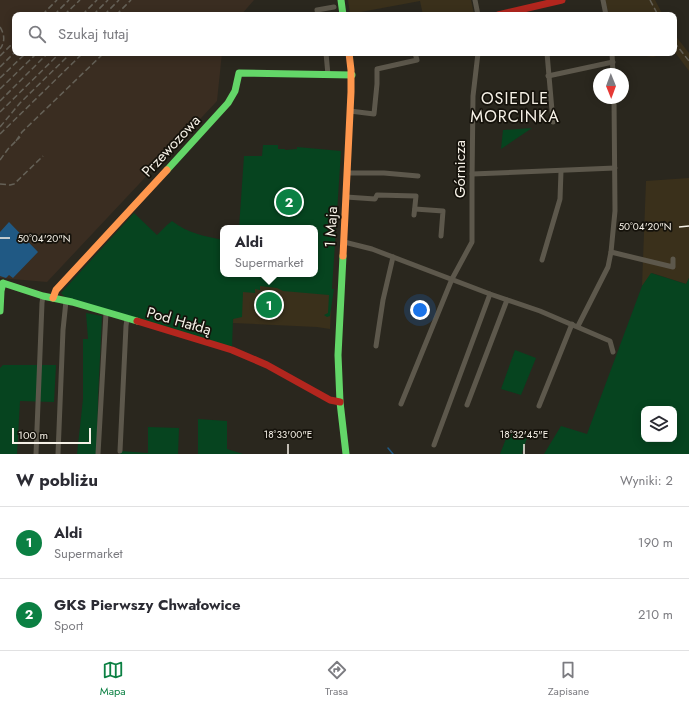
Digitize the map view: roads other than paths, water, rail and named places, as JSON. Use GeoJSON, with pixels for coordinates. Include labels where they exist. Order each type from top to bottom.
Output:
{"type":"FeatureCollection","features":[{"type":"Feature","properties":{"kind":"street"},"geometry":{"type":"LineString","coordinates":[[341,0],[343,12]]}},
{"type":"Feature","properties":{"kind":"street"},"geometry":{"type":"LineString","coordinates":[[475,0],[477,12]]}},
{"type":"Feature","properties":{"kind":"street"},"geometry":{"type":"LineString","coordinates":[[508,12],[539,3],[562,0]]}},
{"type":"Feature","properties":{"kind":"street"},"geometry":{"type":"LineString","coordinates":[[602,0],[605,12]]}},
{"type":"Feature","properties":{"kind":"street"},"geometry":{"type":"LineString","coordinates":[[318,12],[318,10],[334,7]]}},
{"type":"Feature","properties":{"kind":"street"},"geometry":{"type":"LineString","coordinates":[[326,56],[328,75]]}},
{"type":"Feature","properties":{"kind":"street","name":"1 Maja"},"geometry":{"type":"LineString","coordinates":[[346,454],[340,402],[338,339],[352,75],[349,56]]}},
{"type":"Feature","properties":{"kind":"street"},"geometry":{"type":"LineString","coordinates":[[350,111],[374,114],[377,69],[417,60],[416,56]]}},
{"type":"Feature","properties":{"kind":"street","name":"Górnicza"},"geometry":{"type":"LineString","coordinates":[[401,404],[452,279],[472,242],[473,96],[478,56]]}},
{"type":"Feature","properties":{"kind":"street"},"geometry":{"type":"LineString","coordinates":[[547,56],[553,122]]}},
{"type":"Feature","properties":{"kind":"street"},"geometry":{"type":"LineString","coordinates":[[612,56],[613,68]]}},
{"type":"Feature","properties":{"kind":"street"},"geometry":{"type":"LineString","coordinates":[[548,76],[613,62]]}},
{"type":"Feature","properties":{"kind":"street","name":"Przewozowa"},"geometry":{"type":"LineString","coordinates":[[53,298],[56,290],[228,103],[235,91],[239,73],[352,75]]}},
{"type":"Feature","properties":{"kind":"street"},"geometry":{"type":"LineString","coordinates":[[578,326],[608,267],[611,252],[615,211],[614,104]]}},
{"type":"Feature","properties":{"kind":"street"},"geometry":{"type":"LineString","coordinates":[[472,174],[615,168]]}},
{"type":"Feature","properties":{"kind":"street"},"geometry":{"type":"LineString","coordinates":[[542,260],[560,199],[561,171]]}},
{"type":"Feature","properties":{"kind":"street"},"geometry":{"type":"LineString","coordinates":[[347,173],[384,173],[418,176]]}},
{"type":"Feature","properties":{"kind":"street"},"geometry":{"type":"LineString","coordinates":[[346,197],[375,199],[377,195],[416,196],[414,215]]}},
{"type":"Feature","properties":{"kind":"street","name":"Górnicza"},"geometry":{"type":"LineString","coordinates":[[415,209],[443,211],[441,236]]}},
{"type":"Feature","properties":{"kind":"street"},"geometry":{"type":"LineString","coordinates":[[344,242],[372,249],[578,326],[610,341],[613,352]]}},
{"type":"Feature","properties":{"kind":"street"},"geometry":{"type":"LineString","coordinates":[[611,252],[673,267],[674,258]]}},
{"type":"Feature","properties":{"kind":"street"},"geometry":{"type":"LineString","coordinates":[[376,346],[383,300],[393,257]]}},
{"type":"Feature","properties":{"kind":"street","name":"Pod Hałdą"},"geometry":{"type":"LineString","coordinates":[[0,311],[3,283],[43,296],[106,312],[239,353],[288,376],[330,400],[340,402]]}},
{"type":"Feature","properties":{"kind":"street"},"geometry":{"type":"LineString","coordinates":[[434,445],[490,294]]}},
{"type":"Feature","properties":{"kind":"street"},"geometry":{"type":"LineString","coordinates":[[36,454],[43,296]]}},
{"type":"Feature","properties":{"kind":"street"},"geometry":{"type":"LineString","coordinates":[[467,405],[507,300]]}},
{"type":"Feature","properties":{"kind":"street"},"geometry":{"type":"LineString","coordinates":[[58,454],[63,330],[66,301]]}},
{"type":"Feature","properties":{"kind":"street"},"geometry":{"type":"LineString","coordinates":[[98,454],[106,312]]}},
{"type":"Feature","properties":{"kind":"street"},"geometry":{"type":"LineString","coordinates":[[120,451],[127,319]]}},
{"type":"Feature","properties":{"kind":"street"},"geometry":{"type":"LineString","coordinates":[[539,406],[572,324]]}},
{"type":"Feature","properties":{"kind":"water"},"geometry":{"type":"Polygon","coordinates":[[[9,222],[38,252],[13,278],[9,275],[6,278],[0,276],[0,232],[9,222]]]}},
{"type":"Feature","properties":{"kind":"waterway"},"geometry":{"type":"LineString","coordinates":[[388,448],[393,454]]}},
{"type":"Feature","properties":{"kind":"railway"},"geometry":{"type":"LineString","coordinates":[[45,12],[57,0]]}},
{"type":"Feature","properties":{"kind":"railway"},"geometry":{"type":"LineString","coordinates":[[57,12],[69,0]]}},
{"type":"Feature","properties":{"kind":"railway"},"geometry":{"type":"LineString","coordinates":[[67,12],[80,0]]}},
{"type":"Feature","properties":{"kind":"railway"},"geometry":{"type":"LineString","coordinates":[[85,12],[97,0]]}},
{"type":"Feature","properties":{"kind":"railway"},"geometry":{"type":"LineString","coordinates":[[96,12],[108,0]]}},
{"type":"Feature","properties":{"kind":"railway"},"geometry":{"type":"LineString","coordinates":[[107,12],[119,0]]}},
{"type":"Feature","properties":{"kind":"railway"},"geometry":{"type":"LineString","coordinates":[[119,12],[131,0]]}},
{"type":"Feature","properties":{"kind":"railway"},"geometry":{"type":"LineString","coordinates":[[650,0],[656,12]]}},
{"type":"Feature","properties":{"kind":"railway"},"geometry":{"type":"LineString","coordinates":[[0,27],[4,38],[0,49]]}},
{"type":"Feature","properties":{"kind":"railway"},"geometry":{"type":"LineString","coordinates":[[0,56],[12,44]]}},
{"type":"Feature","properties":{"kind":"railway"},"geometry":{"type":"LineString","coordinates":[[677,46],[689,61]]}},
{"type":"Feature","properties":{"kind":"railway"},"geometry":{"type":"LineString","coordinates":[[0,67],[12,55]]}},
{"type":"Feature","properties":{"kind":"railway"},"geometry":{"type":"LineString","coordinates":[[0,78],[23,56]]}},
{"type":"Feature","properties":{"kind":"railway"},"geometry":{"type":"LineString","coordinates":[[0,89],[34,56]]}},
{"type":"Feature","properties":{"kind":"railway"},"geometry":{"type":"LineString","coordinates":[[0,101],[45,56]]}},
{"type":"Feature","properties":{"kind":"railway"},"geometry":{"type":"LineString","coordinates":[[0,112],[57,56]]}},
{"type":"Feature","properties":{"kind":"railway"},"geometry":{"type":"LineString","coordinates":[[0,127],[20,103],[68,56]]}},
{"type":"Feature","properties":{"kind":"railway"},"geometry":{"type":"LineString","coordinates":[[0,134],[80,56]]}},
{"type":"Feature","properties":{"kind":"railway"},"geometry":{"type":"LineString","coordinates":[[16,141],[22,132],[101,56]]}},
{"type":"Feature","properties":{"kind":"railway"},"geometry":{"type":"LineString","coordinates":[[0,160],[20,137]]}},
{"type":"Feature","properties":{"kind":"railway"},"geometry":{"type":"LineString","coordinates":[[0,184],[14,184],[43,156]]}},
{"type":"Feature","properties":{"kind":"place","name":"GKS Pierwszy Chwałowice"},"geometry":{"type":"Point","coordinates":[289,202]}},
{"type":"Feature","properties":{"kind":"place","name":"Aldi"},"geometry":{"type":"Point","coordinates":[269,305]}},
{"type":"Feature","properties":{"kind":"district","name":"OSIEDLE MORCINKA"},"geometry":{"type":"Point","coordinates":[515,107]}}]}
